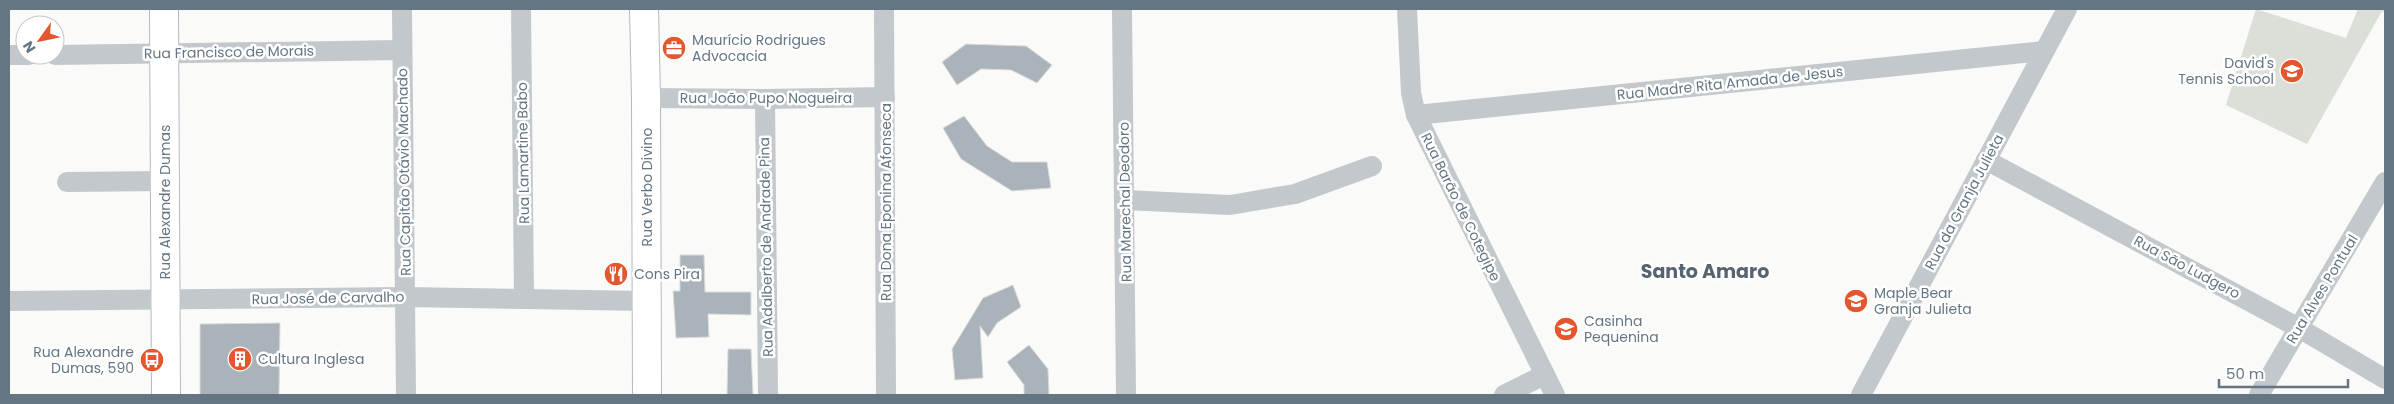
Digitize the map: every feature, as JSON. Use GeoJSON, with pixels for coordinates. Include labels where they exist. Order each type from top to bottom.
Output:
{"type":"FeatureCollection","features":[{"type":"Feature","properties":{"kind":"street","name":"Rua Alexandre Dumas"},"geometry":{"type":"LineString","coordinates":[[164,9],[166,395]]}},
{"type":"Feature","properties":{"kind":"street","name":"Rua Capitão Otávio Machado"},"geometry":{"type":"LineString","coordinates":[[402,9],[406,395]]}},
{"type":"Feature","properties":{"kind":"street","name":"Rua Lamartine Babo"},"geometry":{"type":"LineString","coordinates":[[521,9],[524,297]]}},
{"type":"Feature","properties":{"kind":"street","name":"Rua Verbo Divino"},"geometry":{"type":"LineString","coordinates":[[644,9],[647,395]]}},
{"type":"Feature","properties":{"kind":"street","name":"Rua Dona Eponina Afonseca"},"geometry":{"type":"LineString","coordinates":[[884,9],[886,395]]}},
{"type":"Feature","properties":{"kind":"street","name":"Rua Marechal Deodoro"},"geometry":{"type":"LineString","coordinates":[[1122,9],[1126,395]]}},
{"type":"Feature","properties":{"kind":"street","name":"Rua Barão de Cotegipe"},"geometry":{"type":"LineString","coordinates":[[1408,9],[1411,93],[1416,115],[1554,395]]}},
{"type":"Feature","properties":{"kind":"street","name":"Rua da Granja Julieta"},"geometry":{"type":"LineString","coordinates":[[1861,395],[2067,9]]}},
{"type":"Feature","properties":{"kind":"street","name":"Rua Francisco de Morais"},"geometry":{"type":"LineString","coordinates":[[65,55],[402,50]]}},
{"type":"Feature","properties":{"kind":"street","name":"Rua Madre Rita Amada de Jesus"},"geometry":{"type":"LineString","coordinates":[[1416,115],[2044,51]]}},
{"type":"Feature","properties":{"kind":"street","name":"Rua João Pupo Nogueira"},"geometry":{"type":"LineString","coordinates":[[646,98],[764,100],[885,97]]}},
{"type":"Feature","properties":{"kind":"street","name":"Rua Adalberto de Andrade Pina"},"geometry":{"type":"LineString","coordinates":[[764,100],[768,395]]}},
{"type":"Feature","properties":{"kind":"street","name":"Rua São Ludgero"},"geometry":{"type":"LineString","coordinates":[[1986,160],[2299,328],[2385,379]]}},
{"type":"Feature","properties":{"kind":"street"},"geometry":{"type":"LineString","coordinates":[[1125,200],[1230,205],[1295,194],[1372,166]]}},
{"type":"Feature","properties":{"kind":"street"},"geometry":{"type":"LineString","coordinates":[[67,182],[165,180]]}},
{"type":"Feature","properties":{"kind":"street","name":"Rua Alves Pontual"},"geometry":{"type":"LineString","coordinates":[[2259,395],[2385,182]]}},
{"type":"Feature","properties":{"kind":"street","name":"Rua José de Carvalho"},"geometry":{"type":"LineString","coordinates":[[9,301],[524,297],[647,301]]}},
{"type":"Feature","properties":{"kind":"street"},"geometry":{"type":"LineString","coordinates":[[1504,395],[1544,375]]}},
{"type":"Feature","properties":{"kind":"shaded area","name":"David's Tennis School"},"geometry":{"type":"Polygon","coordinates":[[[2256,9],[2346,38],[2358,9],[2385,9],[2385,13],[2382,11],[2307,144],[2226,105],[2256,9]]]}},
{"type":"Feature","properties":{"kind":"building"},"geometry":{"type":"Polygon","coordinates":[[[966,44],[1026,46],[1052,65],[1037,83],[1011,70],[981,69],[957,85],[942,62],[966,44]]]}},
{"type":"Feature","properties":{"kind":"building"},"geometry":{"type":"Polygon","coordinates":[[[964,116],[987,146],[1012,162],[1047,162],[1051,188],[1012,191],[961,159],[943,128],[964,116]]]}},
{"type":"Feature","properties":{"kind":"building"},"geometry":{"type":"Polygon","coordinates":[[[680,255],[704,255],[705,292],[751,292],[751,315],[708,314],[709,337],[676,338],[673,291],[680,291],[680,255]]]}},
{"type":"Feature","properties":{"kind":"building"},"geometry":{"type":"Polygon","coordinates":[[[1013,285],[1021,307],[997,323],[988,337],[980,326],[983,378],[955,380],[952,349],[983,298],[1013,285]]]}},
{"type":"Feature","properties":{"kind":"building","name":"Cultura Inglesa"},"geometry":{"type":"Polygon","coordinates":[[[280,323],[279,395],[200,395],[200,324],[280,323]]]}},
{"type":"Feature","properties":{"kind":"building"},"geometry":{"type":"Polygon","coordinates":[[[1029,345],[1048,369],[1049,395],[1024,395],[1024,385],[1007,362],[1029,345]]]}},
{"type":"Feature","properties":{"kind":"building"},"geometry":{"type":"Polygon","coordinates":[[[728,349],[751,349],[753,395],[727,395],[728,349]]]}},
{"type":"Feature","properties":{"kind":"place","name":"Maurício Rodrigues Advocacia"},"geometry":{"type":"Point","coordinates":[674,48]}},
{"type":"Feature","properties":{"kind":"place","name":"David's Tennis School"},"geometry":{"type":"Point","coordinates":[2292,71]}},
{"type":"Feature","properties":{"kind":"place","name":"Cons Pira"},"geometry":{"type":"Point","coordinates":[616,274]}},
{"type":"Feature","properties":{"kind":"place","name":"Maple Bear Granja Julieta"},"geometry":{"type":"Point","coordinates":[1856,301]}},
{"type":"Feature","properties":{"kind":"place","name":"Casinha Pequenina"},"geometry":{"type":"Point","coordinates":[1566,329]}},
{"type":"Feature","properties":{"kind":"place","name":"Cultura Inglesa"},"geometry":{"type":"Point","coordinates":[240,359]}},
{"type":"Feature","properties":{"kind":"place","name":"Rua Alexandre Dumas, 590"},"geometry":{"type":"Point","coordinates":[152,360]}},
{"type":"Feature","properties":{"kind":"district","name":"Santo Amaro"},"geometry":{"type":"Point","coordinates":[1705,271]}}]}
